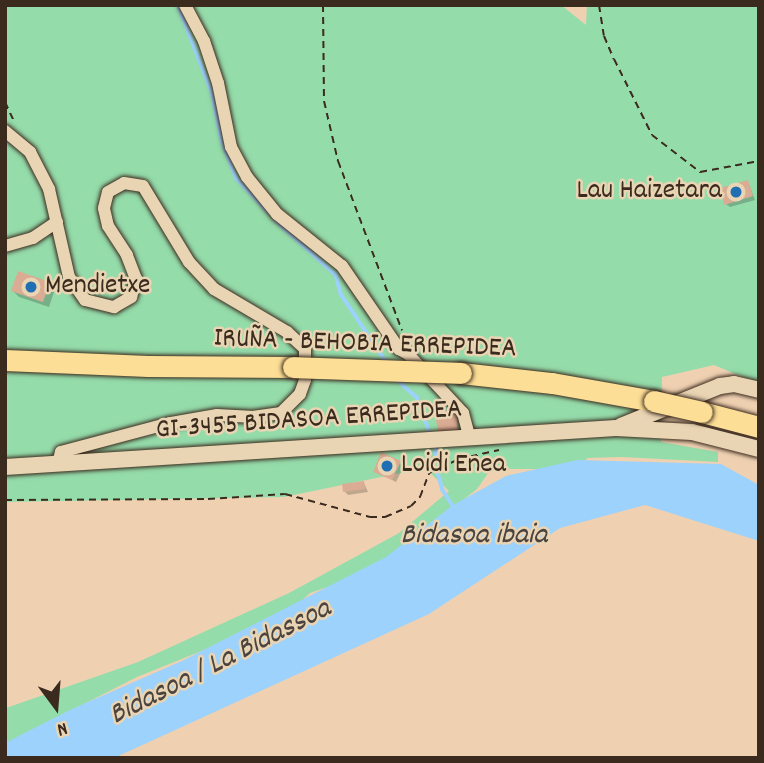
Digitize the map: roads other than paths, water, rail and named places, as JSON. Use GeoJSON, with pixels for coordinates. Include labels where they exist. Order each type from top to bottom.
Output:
{"type":"FeatureCollection","features":[{"type":"Feature","properties":{"kind":"highway","name":"IRUÑA - BEHOBIA ERREPIDEA"},"geometry":{"type":"LineString","coordinates":[[5,360],[461,373],[552,383],[662,403],[759,427]]}},
{"type":"Feature","properties":{"kind":"street"},"geometry":{"type":"LineString","coordinates":[[185,5],[204,41],[218,83],[231,147],[247,177],[277,214],[342,266],[399,349],[408,354],[463,413],[469,436]]}},
{"type":"Feature","properties":{"kind":"street"},"geometry":{"type":"LineString","coordinates":[[5,131],[30,152],[49,189],[62,256],[69,277],[85,300],[114,306],[131,297],[136,279],[127,255],[108,226],[104,208],[108,192],[124,183],[143,186],[189,262],[214,289],[287,332],[305,349],[306,380],[300,394],[281,413],[254,417],[217,415],[170,423],[61,452],[58,463]]}},
{"type":"Feature","properties":{"kind":"street"},"geometry":{"type":"LineString","coordinates":[[5,246],[33,238],[57,222]]}},
{"type":"Feature","properties":{"kind":"street"},"geometry":{"type":"LineString","coordinates":[[616,428],[662,403],[720,386],[757,387]]}},
{"type":"Feature","properties":{"kind":"street"},"geometry":{"type":"LineString","coordinates":[[662,403],[668,422],[674,430]]}},
{"type":"Feature","properties":{"kind":"street"},"geometry":{"type":"LineString","coordinates":[[616,428],[674,430],[708,435],[759,449]]}},
{"type":"Feature","properties":{"kind":"street","name":"GI-3455 BIDASOA ERREPIDEA"},"geometry":{"type":"LineString","coordinates":[[5,467],[616,428]]}},
{"type":"Feature","properties":{"kind":"water","name":"Bidasoa ibaia"},"geometry":{"type":"Polygon","coordinates":[[[577,460],[721,464],[759,485],[759,541],[645,505],[560,528],[429,614],[114,758],[5,758],[5,743],[72,709],[184,660],[386,557],[453,505],[506,476],[577,460]]]}},
{"type":"Feature","properties":{"kind":"waterway"},"geometry":{"type":"LineString","coordinates":[[178,5],[212,92],[222,141],[236,178],[268,212]]}},
{"type":"Feature","properties":{"kind":"waterway"},"geometry":{"type":"LineString","coordinates":[[275,220],[336,275],[341,294],[387,363]]}},
{"type":"Feature","properties":{"kind":"waterway"},"geometry":{"type":"LineString","coordinates":[[396,379],[417,397],[429,430]]}},
{"type":"Feature","properties":{"kind":"waterway"},"geometry":{"type":"LineString","coordinates":[[436,449],[437,460]]}},
{"type":"Feature","properties":{"kind":"waterway"},"geometry":{"type":"LineString","coordinates":[[438,473],[443,490],[455,509]]}},
{"type":"Feature","properties":{"kind":"place","name":"Lau Haizetara"},"geometry":{"type":"Point","coordinates":[736,192]}},
{"type":"Feature","properties":{"kind":"place","name":"Mendietxe"},"geometry":{"type":"Point","coordinates":[31,287]}},
{"type":"Feature","properties":{"kind":"place","name":"Loidi Enea"},"geometry":{"type":"Point","coordinates":[387,466]}},
{"type":"Feature","properties":{"kind":"water label","name":"Bidasoa / La Bidassoa"},"geometry":{"type":"Point","coordinates":[221,664]}}]}
